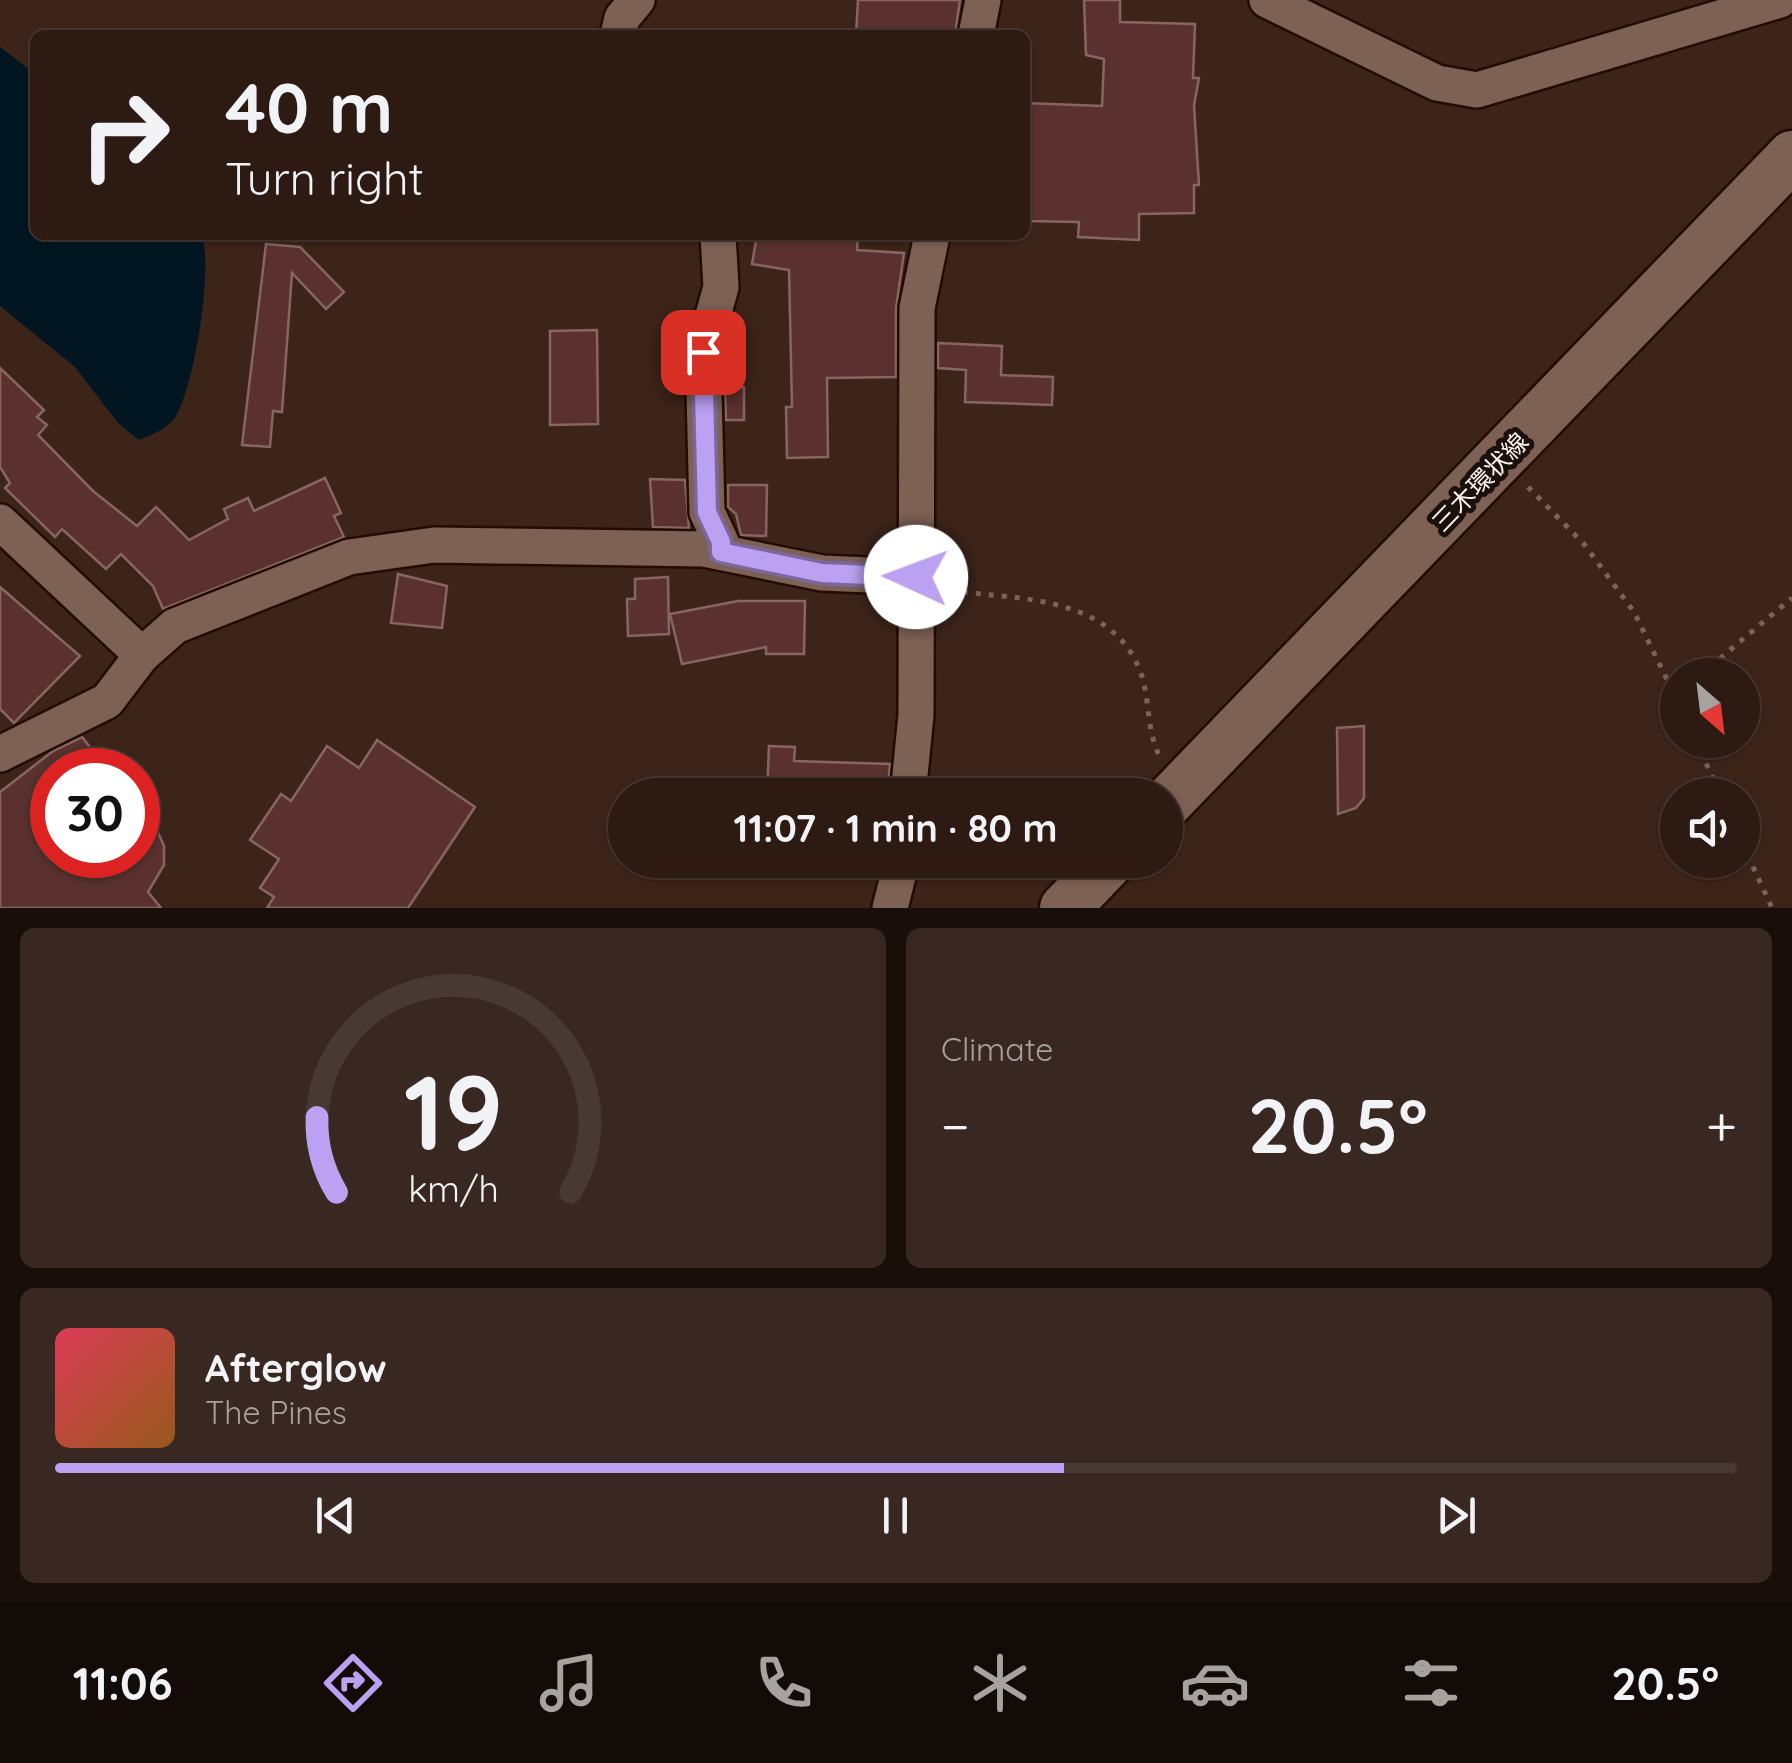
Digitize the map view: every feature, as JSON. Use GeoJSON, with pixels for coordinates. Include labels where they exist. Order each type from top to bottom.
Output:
{"type":"FeatureCollection","features":[{"type":"Feature","properties":{"kind":"main road","name":"三木環状線"},"geometry":{"type":"LineString","coordinates":[[1183,786],[1792,156]]}},
{"type":"Feature","properties":{"kind":"main road"},"geometry":{"type":"LineString","coordinates":[[1065,908],[1094,878]]}},
{"type":"Feature","properties":{"kind":"street"},"geometry":{"type":"LineString","coordinates":[[619,30],[622,18],[636,0]]}},
{"type":"Feature","properties":{"kind":"street"},"geometry":{"type":"LineString","coordinates":[[977,30],[984,0]]}},
{"type":"Feature","properties":{"kind":"street"},"geometry":{"type":"LineString","coordinates":[[1267,0],[1437,83],[1477,90],[1780,0]]}},
{"type":"Feature","properties":{"kind":"street"},"geometry":{"type":"LineString","coordinates":[[718,240],[720,287],[703,352],[707,512],[721,542],[721,552]]}},
{"type":"Feature","properties":{"kind":"street"},"geometry":{"type":"LineString","coordinates":[[910,778],[916,715],[917,308],[931,240]]}},
{"type":"Feature","properties":{"kind":"street"},"geometry":{"type":"LineString","coordinates":[[0,522],[142,655]]}},
{"type":"Feature","properties":{"kind":"street"},"geometry":{"type":"LineString","coordinates":[[0,754],[107,700],[142,655],[175,626],[349,557],[434,545],[721,552],[822,573],[916,582]]}},
{"type":"Feature","properties":{"kind":"street"},"geometry":{"type":"LineString","coordinates":[[890,908],[898,878]]}},
{"type":"Feature","properties":{"kind":"path"},"geometry":{"type":"LineString","coordinates":[[1501,460],[1584,544],[1634,612],[1660,664]]}},
{"type":"Feature","properties":{"kind":"path"},"geometry":{"type":"LineString","coordinates":[[916,582],[1088,613],[1117,633],[1142,680],[1149,736],[1166,778]]}},
{"type":"Feature","properties":{"kind":"path"},"geometry":{"type":"LineString","coordinates":[[1720,658],[1792,598]]}},
{"type":"Feature","properties":{"kind":"path"},"geometry":{"type":"LineString","coordinates":[[1758,878],[1772,908]]}},
{"type":"Feature","properties":{"kind":"water"},"geometry":{"type":"Polygon","coordinates":[[[0,47],[30,70],[30,240],[203,240],[204,298],[196,352],[177,414],[161,430],[139,440],[118,423],[75,367],[0,306],[0,47]]]}},
{"type":"Feature","properties":{"kind":"building"},"geometry":{"type":"Polygon","coordinates":[[[858,0],[960,0],[956,30],[856,30],[858,0]]]}},
{"type":"Feature","properties":{"kind":"building"},"geometry":{"type":"Polygon","coordinates":[[[1084,0],[1120,0],[1120,22],[1195,24],[1193,78],[1199,78],[1194,105],[1199,185],[1194,185],[1194,213],[1139,214],[1139,240],[1078,237],[1079,222],[1030,221],[1030,103],[1102,106],[1104,59],[1086,55],[1084,0]]]}},
{"type":"Feature","properties":{"kind":"building"},"geometry":{"type":"Polygon","coordinates":[[[756,240],[858,240],[857,250],[904,253],[896,308],[896,377],[827,378],[828,457],[787,458],[786,407],[792,407],[789,270],[752,264],[756,240]]]}},
{"type":"Feature","properties":{"kind":"building"},"geometry":{"type":"Polygon","coordinates":[[[266,244],[300,247],[344,292],[326,309],[292,273],[282,412],[273,411],[270,447],[242,445],[266,244]]]}},
{"type":"Feature","properties":{"kind":"building"},"geometry":{"type":"Polygon","coordinates":[[[597,330],[598,424],[550,425],[550,331],[597,330]]]}},
{"type":"Feature","properties":{"kind":"building"},"geometry":{"type":"Polygon","coordinates":[[[938,343],[1002,346],[1001,375],[1053,377],[1052,405],[965,402],[966,370],[938,368],[938,343]]]}},
{"type":"Feature","properties":{"kind":"building"},"geometry":{"type":"Polygon","coordinates":[[[0,368],[44,410],[37,417],[47,425],[38,435],[93,491],[137,526],[156,507],[189,540],[228,519],[224,509],[248,498],[254,511],[325,478],[341,513],[334,516],[344,537],[163,609],[153,586],[121,554],[106,569],[62,529],[55,537],[5,488],[10,483],[0,467],[0,368]]]}},
{"type":"Feature","properties":{"kind":"building"},"geometry":{"type":"Polygon","coordinates":[[[725,387],[744,387],[744,420],[726,420],[725,387]]]}},
{"type":"Feature","properties":{"kind":"building"},"geometry":{"type":"Polygon","coordinates":[[[650,479],[685,480],[689,528],[653,527],[650,479]]]}},
{"type":"Feature","properties":{"kind":"building"},"geometry":{"type":"Polygon","coordinates":[[[728,485],[767,485],[766,536],[741,535],[736,514],[728,507],[728,485]]]}},
{"type":"Feature","properties":{"kind":"building"},"geometry":{"type":"Polygon","coordinates":[[[398,574],[447,586],[442,628],[391,623],[398,574]]]}},
{"type":"Feature","properties":{"kind":"building"},"geometry":{"type":"Polygon","coordinates":[[[668,577],[669,634],[628,636],[627,599],[635,599],[635,579],[668,577]]]}},
{"type":"Feature","properties":{"kind":"building"},"geometry":{"type":"Polygon","coordinates":[[[0,587],[80,656],[14,723],[0,709],[0,587]]]}},
{"type":"Feature","properties":{"kind":"building"},"geometry":{"type":"Polygon","coordinates":[[[738,601],[805,601],[804,654],[766,654],[766,647],[682,664],[670,614],[738,601]]]}},
{"type":"Feature","properties":{"kind":"building"},"geometry":{"type":"Polygon","coordinates":[[[1364,726],[1364,798],[1356,808],[1338,814],[1337,728],[1364,726]]]}},
{"type":"Feature","properties":{"kind":"building"},"geometry":{"type":"Polygon","coordinates":[[[82,737],[91,748],[59,748],[82,737]]]}},
{"type":"Feature","properties":{"kind":"building"},"geometry":{"type":"Polygon","coordinates":[[[377,740],[475,807],[408,908],[267,908],[274,897],[260,888],[279,859],[250,840],[281,794],[291,801],[327,746],[359,768],[377,740]]]}},
{"type":"Feature","properties":{"kind":"building"},"geometry":{"type":"Polygon","coordinates":[[[769,746],[795,747],[794,761],[890,764],[889,778],[768,778],[769,746]]]}},
{"type":"Feature","properties":{"kind":"building"},"geometry":{"type":"Polygon","coordinates":[[[30,769],[30,878],[156,878],[148,892],[161,908],[0,908],[0,792],[30,769]]]}},
{"type":"Feature","properties":{"kind":"building"},"geometry":{"type":"Polygon","coordinates":[[[160,837],[164,846],[160,872],[160,837]]]}},
{"type":"Feature","properties":{"kind":"route"},"geometry":{"type":"LineString","coordinates":[[703,352],[707,512],[721,542],[721,552],[822,573],[916,577]]}}]}
